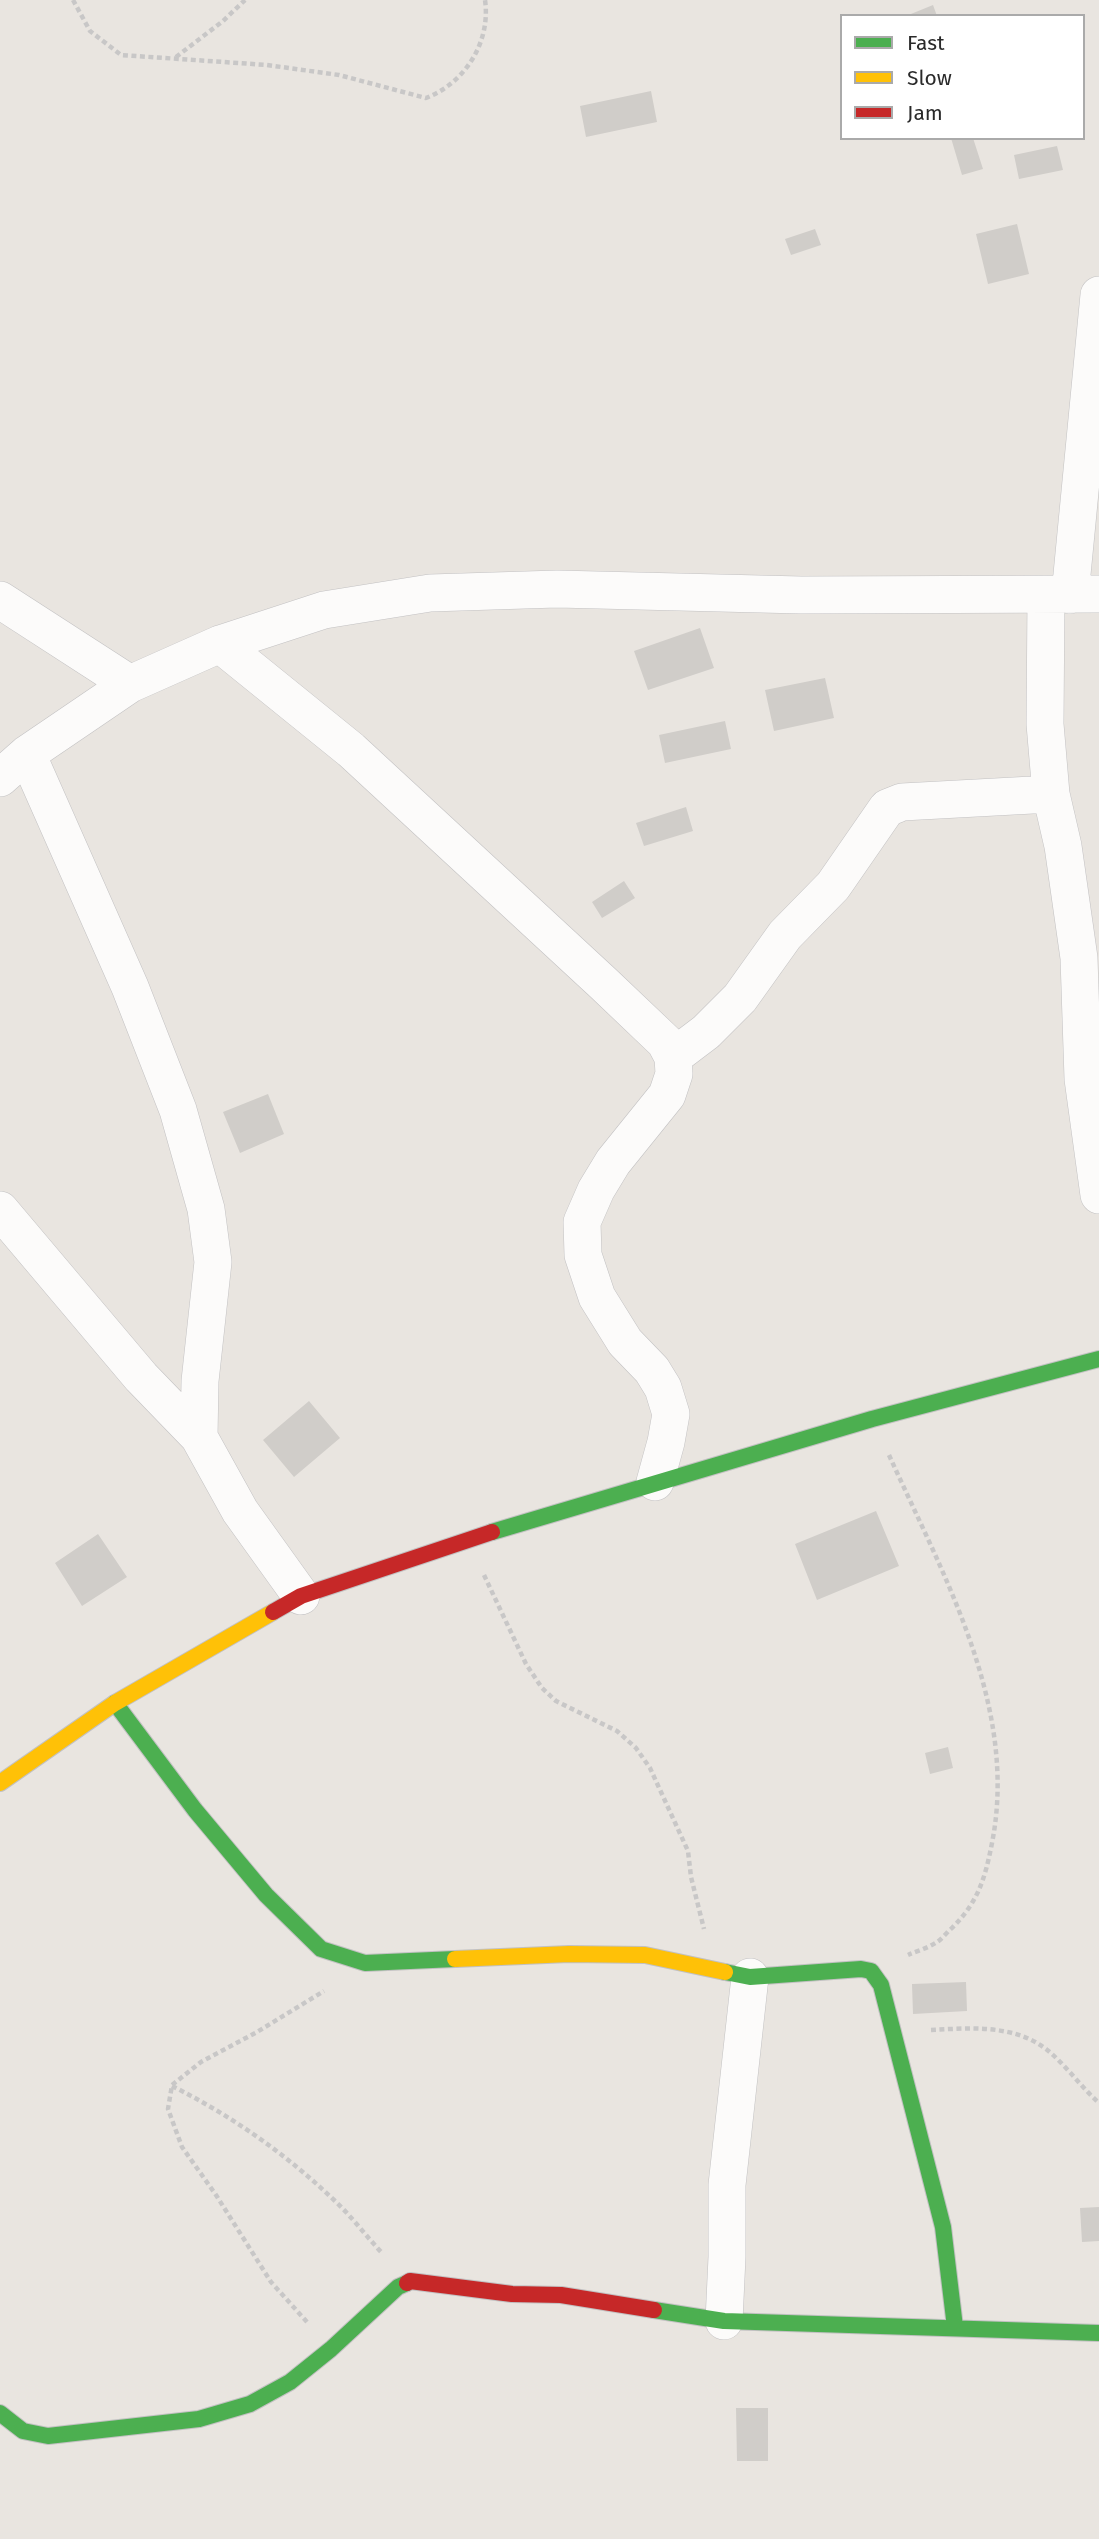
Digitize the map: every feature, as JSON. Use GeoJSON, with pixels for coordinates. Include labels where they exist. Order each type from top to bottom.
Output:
{"type":"FeatureCollection","features":[{"type":"Feature","properties":{"kind":"street"},"geometry":{"type":"LineString","coordinates":[[1099,295],[1072,595],[1045,724],[1051,794],[1063,846],[1079,958],[1083,1079],[1099,1195]]}},
{"type":"Feature","properties":{"kind":"street"},"geometry":{"type":"LineString","coordinates":[[0,778],[27,754],[130,684],[220,644],[324,610],[430,593],[557,589],[801,595],[1072,595]]}},
{"type":"Feature","properties":{"kind":"street"},"geometry":{"type":"LineString","coordinates":[[0,600],[130,684]]}},
{"type":"Feature","properties":{"kind":"street"},"geometry":{"type":"LineString","coordinates":[[220,644],[351,750],[665,1042],[673,1057],[674,1073],[667,1095],[613,1162],[596,1190],[583,1222],[583,1255],[597,1297],[625,1342],[663,1388],[671,1414],[655,1482]]}},
{"type":"Feature","properties":{"kind":"street"},"geometry":{"type":"LineString","coordinates":[[27,754],[130,986],[169,1085],[206,1209],[213,1262],[200,1381],[199,1437]]}},
{"type":"Feature","properties":{"kind":"street"},"geometry":{"type":"LineString","coordinates":[[673,1057],[706,1032],[740,998],[785,935],[833,886],[887,808],[902,802],[1051,794]]}},
{"type":"Feature","properties":{"kind":"street"},"geometry":{"type":"LineString","coordinates":[[0,1210],[141,1377],[199,1437],[240,1511],[301,1596]]}},
{"type":"Feature","properties":{"kind":"street"},"geometry":{"type":"LineString","coordinates":[[0,1783],[115,1703],[301,1596],[467,1539],[655,1482],[872,1419],[1099,1359]]}},
{"type":"Feature","properties":{"kind":"street"},"geometry":{"type":"LineString","coordinates":[[115,1703],[195,1810],[266,1895],[321,1949],[365,1963],[582,1954],[645,1955],[750,1977],[861,1969],[872,1971],[881,1985],[943,2227],[956,2328]]}},
{"type":"Feature","properties":{"kind":"street"},"geometry":{"type":"LineString","coordinates":[[724,2321],[727,2185],[750,1977]]}},
{"type":"Feature","properties":{"kind":"street"},"geometry":{"type":"LineString","coordinates":[[0,2413],[23,2431],[48,2436],[199,2419],[250,2403],[290,2382],[331,2349],[398,2287],[410,2281],[500,2293],[561,2295],[724,2321],[1099,2333]]}},
{"type":"Feature","properties":{"kind":"path"},"geometry":{"type":"LineString","coordinates":[[73,0],[90,31],[121,55],[267,65],[339,75],[426,98],[451,85],[468,67],[478,50],[484,29],[485,0]]}},
{"type":"Feature","properties":{"kind":"path"},"geometry":{"type":"LineString","coordinates":[[175,57],[245,0]]}},
{"type":"Feature","properties":{"kind":"path"},"geometry":{"type":"LineString","coordinates":[[872,1419],[953,1594],[976,1660],[995,1736],[997,1821],[986,1878],[968,1912],[937,1942],[872,1971]]}},
{"type":"Feature","properties":{"kind":"path"},"geometry":{"type":"LineString","coordinates":[[467,1539],[526,1664],[542,1688],[556,1701],[617,1731],[636,1748],[650,1768],[688,1851],[691,1877],[705,1935],[707,1968]]}},
{"type":"Feature","properties":{"kind":"path"},"geometry":{"type":"LineString","coordinates":[[331,2349],[271,2282],[182,2147],[168,2109],[172,2085],[201,2062],[257,2032],[365,1963]]}},
{"type":"Feature","properties":{"kind":"path"},"geometry":{"type":"LineString","coordinates":[[893,2032],[977,2027],[1012,2032],[1046,2049],[1099,2103]]}},
{"type":"Feature","properties":{"kind":"path"},"geometry":{"type":"LineString","coordinates":[[172,2085],[239,2123],[291,2162],[335,2202],[410,2281]]}},
{"type":"Feature","properties":{"kind":"building"},"geometry":{"type":"Polygon","coordinates":[[[933,5],[936,14],[911,14],[933,5]]]}},
{"type":"Feature","properties":{"kind":"building"},"geometry":{"type":"Polygon","coordinates":[[[651,91],[657,122],[586,137],[580,106],[651,91]]]}},
{"type":"Feature","properties":{"kind":"building"},"geometry":{"type":"Polygon","coordinates":[[[952,140],[974,140],[983,169],[962,175],[952,140]]]}},
{"type":"Feature","properties":{"kind":"building"},"geometry":{"type":"Polygon","coordinates":[[[1057,146],[1063,170],[1019,179],[1014,155],[1057,146]]]}},
{"type":"Feature","properties":{"kind":"building"},"geometry":{"type":"Polygon","coordinates":[[[1017,224],[1029,274],[988,284],[976,234],[1017,224]]]}},
{"type":"Feature","properties":{"kind":"building"},"geometry":{"type":"Polygon","coordinates":[[[815,229],[821,245],[791,255],[785,239],[815,229]]]}},
{"type":"Feature","properties":{"kind":"building"},"geometry":{"type":"Polygon","coordinates":[[[700,628],[714,668],[648,690],[634,651],[700,628]]]}},
{"type":"Feature","properties":{"kind":"building"},"geometry":{"type":"Polygon","coordinates":[[[825,678],[834,718],[774,731],[765,690],[825,678]]]}},
{"type":"Feature","properties":{"kind":"building"},"geometry":{"type":"Polygon","coordinates":[[[725,721],[731,749],[665,763],[659,735],[725,721]]]}},
{"type":"Feature","properties":{"kind":"building"},"geometry":{"type":"Polygon","coordinates":[[[686,807],[693,831],[644,846],[636,823],[686,807]]]}},
{"type":"Feature","properties":{"kind":"building"},"geometry":{"type":"Polygon","coordinates":[[[624,881],[635,898],[602,918],[592,902],[624,881]]]}},
{"type":"Feature","properties":{"kind":"building"},"geometry":{"type":"Polygon","coordinates":[[[268,1094],[284,1134],[240,1153],[223,1112],[268,1094]]]}},
{"type":"Feature","properties":{"kind":"building"},"geometry":{"type":"Polygon","coordinates":[[[309,1401],[340,1438],[294,1477],[263,1440],[309,1401]]]}},
{"type":"Feature","properties":{"kind":"building"},"geometry":{"type":"Polygon","coordinates":[[[876,1511],[899,1566],[817,1600],[795,1544],[876,1511]]]}},
{"type":"Feature","properties":{"kind":"building"},"geometry":{"type":"Polygon","coordinates":[[[98,1534],[127,1577],[82,1606],[55,1563],[98,1534]]]}},
{"type":"Feature","properties":{"kind":"building"},"geometry":{"type":"Polygon","coordinates":[[[948,1747],[953,1768],[930,1774],[925,1753],[948,1747]]]}},
{"type":"Feature","properties":{"kind":"building"},"geometry":{"type":"Polygon","coordinates":[[[966,1982],[967,2011],[913,2014],[912,1984],[966,1982]]]}},
{"type":"Feature","properties":{"kind":"building"},"geometry":{"type":"Polygon","coordinates":[[[1099,2207],[1099,2241],[1082,2242],[1080,2208],[1099,2207]]]}},
{"type":"Feature","properties":{"kind":"building"},"geometry":{"type":"Polygon","coordinates":[[[736,2408],[768,2408],[768,2461],[737,2461],[736,2408]]]}},
{"type":"Feature","properties":{"kind":"traffic: fast"},"geometry":{"type":"LineString","coordinates":[[492,1532],[872,1419],[1099,1359]]}},
{"type":"Feature","properties":{"kind":"traffic: fast"},"geometry":{"type":"LineString","coordinates":[[115,1703],[195,1810],[266,1895],[321,1949],[365,1963],[455,1959]]}},
{"type":"Feature","properties":{"kind":"traffic: fast"},"geometry":{"type":"LineString","coordinates":[[725,1972],[750,1977],[861,1969],[871,1971],[881,1985],[943,2227],[955,2327]]}},
{"type":"Feature","properties":{"kind":"traffic: fast"},"geometry":{"type":"LineString","coordinates":[[0,2413],[23,2431],[48,2436],[199,2419],[250,2404],[290,2382],[331,2349],[398,2287],[407,2283]]}},
{"type":"Feature","properties":{"kind":"traffic: fast"},"geometry":{"type":"LineString","coordinates":[[654,2310],[724,2321],[1099,2333]]}},
{"type":"Feature","properties":{"kind":"traffic: slow"},"geometry":{"type":"LineString","coordinates":[[0,1783],[115,1703],[273,1612]]}},
{"type":"Feature","properties":{"kind":"traffic: slow"},"geometry":{"type":"LineString","coordinates":[[455,1959],[569,1954],[645,1955],[725,1972]]}},
{"type":"Feature","properties":{"kind":"traffic: jam"},"geometry":{"type":"LineString","coordinates":[[273,1612],[301,1596],[492,1532]]}},
{"type":"Feature","properties":{"kind":"traffic: jam"},"geometry":{"type":"LineString","coordinates":[[407,2283],[410,2281],[512,2294],[561,2295],[654,2310]]}}]}
